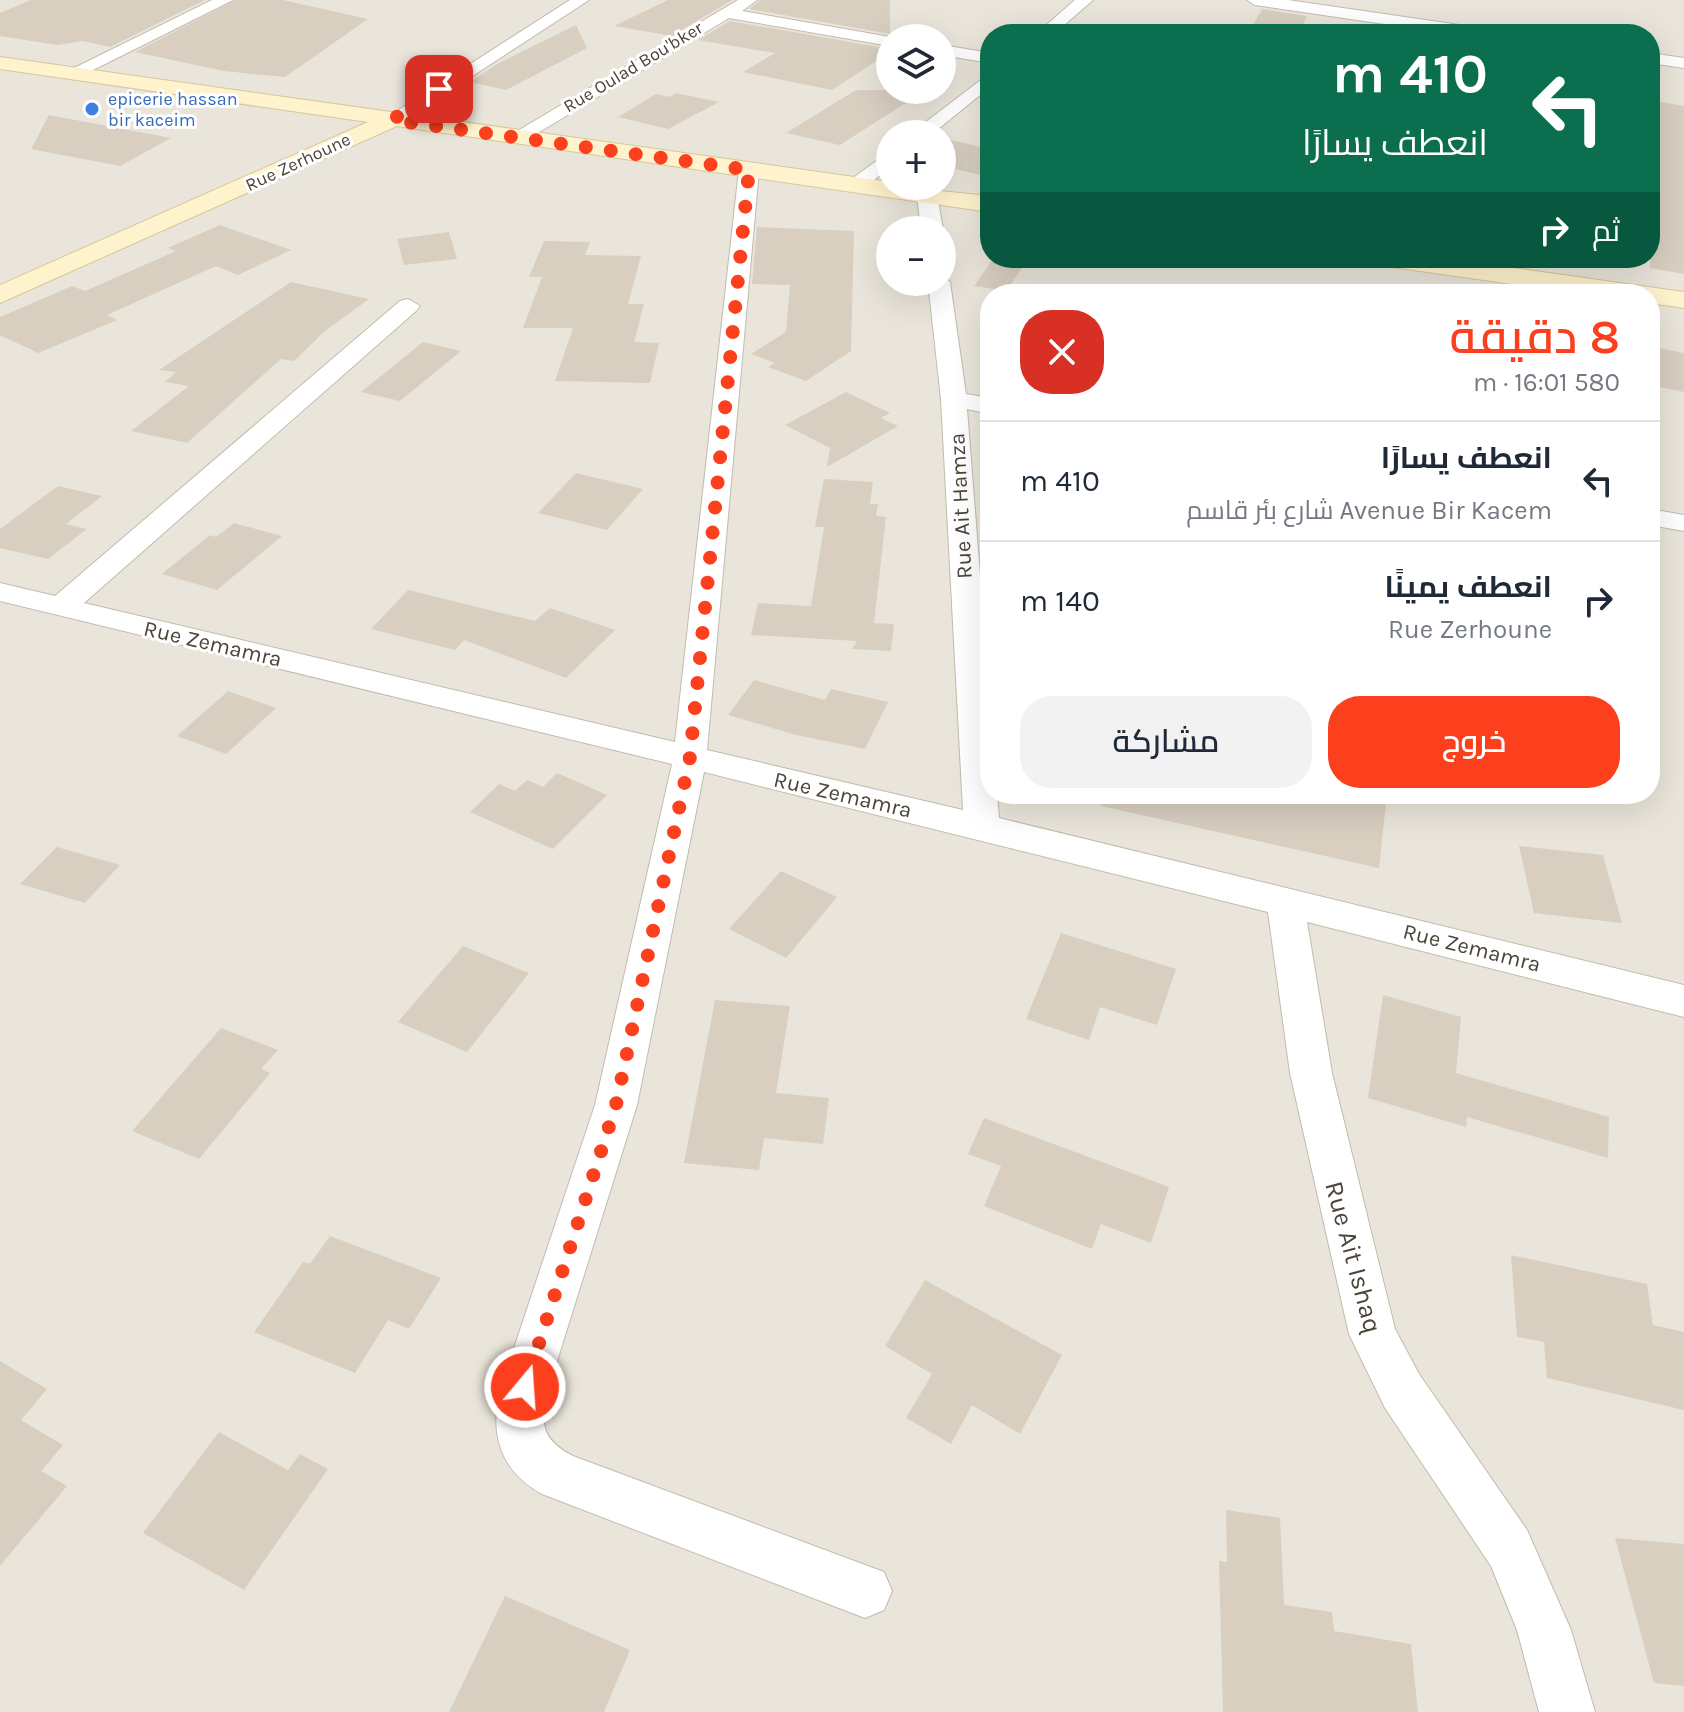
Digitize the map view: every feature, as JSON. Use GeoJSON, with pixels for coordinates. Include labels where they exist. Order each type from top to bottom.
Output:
{"type":"FeatureCollection","features":[{"type":"Feature","properties":{"kind":"street"},"geometry":{"type":"LineString","coordinates":[[73,73],[225,0]]}},
{"type":"Feature","properties":{"kind":"street","name":"Rue Oulad Bou'bker"},"geometry":{"type":"LineString","coordinates":[[519,136],[749,0]]}},
{"type":"Feature","properties":{"kind":"street"},"geometry":{"type":"LineString","coordinates":[[1056,24],[1085,0]]}},
{"type":"Feature","properties":{"kind":"street"},"geometry":{"type":"LineString","coordinates":[[1255,0],[1413,24]]}},
{"type":"Feature","properties":{"kind":"street"},"geometry":{"type":"LineString","coordinates":[[548,1],[577,2]]}},
{"type":"Feature","properties":{"kind":"street","name":"Rue Zerhoune"},"geometry":{"type":"LineString","coordinates":[[0,295],[392,120],[577,2]]}},
{"type":"Feature","properties":{"kind":"street"},"geometry":{"type":"LineString","coordinates":[[726,13],[876,39]]}},
{"type":"Feature","properties":{"kind":"street"},"geometry":{"type":"LineString","coordinates":[[1348,24],[1352,15]]}},
{"type":"Feature","properties":{"kind":"street"},"geometry":{"type":"LineString","coordinates":[[956,52],[980,56]]}},
{"type":"Feature","properties":{"kind":"street"},"geometry":{"type":"LineString","coordinates":[[1660,59],[1684,63]]}},
{"type":"Feature","properties":{"kind":"street"},"geometry":{"type":"LineString","coordinates":[[0,63],[876,188]]}},
{"type":"Feature","properties":{"kind":"street"},"geometry":{"type":"LineString","coordinates":[[938,120],[980,86]]}},
{"type":"Feature","properties":{"kind":"street"},"geometry":{"type":"LineString","coordinates":[[856,185],[876,169]]}},
{"type":"Feature","properties":{"kind":"street"},"geometry":{"type":"LineString","coordinates":[[749,170],[690,757],[616,1105],[525,1387],[519,1431],[526,1451],[541,1467],[560,1476],[865,1591]]}},
{"type":"Feature","properties":{"kind":"street"},"geometry":{"type":"LineString","coordinates":[[956,199],[980,203]]}},
{"type":"Feature","properties":{"kind":"street"},"geometry":{"type":"LineString","coordinates":[[1475,268],[1578,284]]}},
{"type":"Feature","properties":{"kind":"street","name":"Rue Ait Hamza"},"geometry":{"type":"LineString","coordinates":[[941,296],[954,399],[980,799]]}},
{"type":"Feature","properties":{"kind":"street"},"geometry":{"type":"LineString","coordinates":[[1660,296],[1684,300]]}},
{"type":"Feature","properties":{"kind":"street"},"geometry":{"type":"LineString","coordinates":[[61,607],[408,306]]}},
{"type":"Feature","properties":{"kind":"street"},"geometry":{"type":"LineString","coordinates":[[954,399],[980,404]]}},
{"type":"Feature","properties":{"kind":"street"},"geometry":{"type":"LineString","coordinates":[[1660,519],[1684,523]]}},
{"type":"Feature","properties":{"kind":"street"},"geometry":{"type":"LineString","coordinates":[[961,533],[980,536]]}},
{"type":"Feature","properties":{"kind":"street","name":"Rue Zemamra"},"geometry":{"type":"LineString","coordinates":[[0,592],[982,827],[1684,1001]]}},
{"type":"Feature","properties":{"kind":"street","name":"Rue Ait Hamza"},"geometry":{"type":"LineString","coordinates":[[980,804],[982,827]]}},
{"type":"Feature","properties":{"kind":"street","name":"Rue Ait Ishaq"},"geometry":{"type":"LineString","coordinates":[[1285,901],[1311,1073],[1373,1334],[1402,1391],[1509,1548],[1544,1630],[1567,1712]]}},
{"type":"Feature","properties":{"kind":"shaded area"},"geometry":{"type":"Polygon","coordinates":[[[0,0],[1684,0],[1684,1712],[0,1712],[0,0]]]}},
{"type":"Feature","properties":{"kind":"building"},"geometry":{"type":"Polygon","coordinates":[[[31,0],[205,0],[110,47],[83,41],[57,45],[0,36],[0,13],[31,0]]]}},
{"type":"Feature","properties":{"kind":"building"},"geometry":{"type":"Polygon","coordinates":[[[236,0],[283,0],[368,19],[285,77],[224,71],[135,52],[236,0]]]}},
{"type":"Feature","properties":{"kind":"building"},"geometry":{"type":"Polygon","coordinates":[[[668,0],[732,0],[672,36],[614,26],[668,0]]]}},
{"type":"Feature","properties":{"kind":"building"},"geometry":{"type":"Polygon","coordinates":[[[760,0],[890,0],[890,24],[876,24],[876,32],[749,9],[760,0]]]}},
{"type":"Feature","properties":{"kind":"building"},"geometry":{"type":"Polygon","coordinates":[[[1262,9],[1307,16],[1303,24],[1254,24],[1262,9]]]}},
{"type":"Feature","properties":{"kind":"building"},"geometry":{"type":"Polygon","coordinates":[[[730,21],[876,47],[876,61],[832,90],[743,72],[775,53],[698,40],[730,21]]]}},
{"type":"Feature","properties":{"kind":"building"},"geometry":{"type":"Polygon","coordinates":[[[576,25],[587,48],[506,90],[470,82],[497,64],[576,25]]]}},
{"type":"Feature","properties":{"kind":"building"},"geometry":{"type":"Polygon","coordinates":[[[856,90],[876,90],[876,104],[904,104],[840,145],[786,133],[856,90]]]}},
{"type":"Feature","properties":{"kind":"building"},"geometry":{"type":"Polygon","coordinates":[[[676,93],[719,102],[668,129],[618,117],[656,94],[670,97],[676,93]]]}},
{"type":"Feature","properties":{"kind":"building"},"geometry":{"type":"Polygon","coordinates":[[[1660,102],[1684,106],[1684,274],[1650,268],[1660,268],[1660,102]]]}},
{"type":"Feature","properties":{"kind":"building"},"geometry":{"type":"Polygon","coordinates":[[[49,115],[171,138],[120,166],[31,149],[49,115]]]}},
{"type":"Feature","properties":{"kind":"building"},"geometry":{"type":"Polygon","coordinates":[[[956,141],[980,147],[980,175],[956,169],[956,141]]]}},
{"type":"Feature","properties":{"kind":"building"},"geometry":{"type":"Polygon","coordinates":[[[220,225],[291,250],[238,275],[216,266],[107,315],[117,320],[38,353],[0,335],[0,317],[72,286],[85,291],[176,251],[168,248],[220,225]]]}},
{"type":"Feature","properties":{"kind":"building"},"geometry":{"type":"Polygon","coordinates":[[[757,227],[854,231],[851,351],[806,381],[768,367],[775,363],[751,354],[786,332],[790,285],[752,284],[757,227]]]}},
{"type":"Feature","properties":{"kind":"building"},"geometry":{"type":"Polygon","coordinates":[[[449,232],[457,259],[404,265],[397,239],[449,232]]]}},
{"type":"Feature","properties":{"kind":"building"},"geometry":{"type":"Polygon","coordinates":[[[544,241],[590,242],[585,255],[641,256],[628,304],[644,304],[634,342],[659,343],[650,383],[555,381],[573,328],[523,328],[542,277],[529,277],[544,241]]]}},
{"type":"Feature","properties":{"kind":"building"},"geometry":{"type":"Polygon","coordinates":[[[987,268],[1022,268],[1011,284],[974,286],[987,268]]]}},
{"type":"Feature","properties":{"kind":"building"},"geometry":{"type":"Polygon","coordinates":[[[291,282],[369,299],[325,331],[294,361],[281,359],[187,443],[131,431],[189,386],[165,382],[176,372],[159,370],[291,282]]]}},
{"type":"Feature","properties":{"kind":"building"},"geometry":{"type":"Polygon","coordinates":[[[423,342],[461,351],[400,401],[361,392],[423,342]]]}},
{"type":"Feature","properties":{"kind":"building"},"geometry":{"type":"Polygon","coordinates":[[[1660,348],[1684,353],[1684,392],[1660,387],[1660,348]]]}},
{"type":"Feature","properties":{"kind":"building"},"geometry":{"type":"Polygon","coordinates":[[[846,392],[890,413],[881,418],[898,426],[827,467],[830,448],[785,425],[846,392]]]}},
{"type":"Feature","properties":{"kind":"building"},"geometry":{"type":"Polygon","coordinates":[[[576,473],[643,489],[607,530],[538,513],[576,473]]]}},
{"type":"Feature","properties":{"kind":"building"},"geometry":{"type":"Polygon","coordinates":[[[824,479],[873,482],[870,504],[878,504],[876,516],[886,517],[874,623],[894,624],[891,651],[852,649],[857,641],[751,635],[758,603],[811,606],[824,527],[815,527],[824,479]]]}},
{"type":"Feature","properties":{"kind":"building"},"geometry":{"type":"Polygon","coordinates":[[[58,486],[102,496],[66,524],[87,529],[48,559],[0,548],[0,529],[58,486]]]}},
{"type":"Feature","properties":{"kind":"building"},"geometry":{"type":"Polygon","coordinates":[[[234,523],[282,536],[217,590],[162,574],[210,535],[216,537],[234,523]]]}},
{"type":"Feature","properties":{"kind":"building"},"geometry":{"type":"Polygon","coordinates":[[[408,590],[535,621],[550,608],[615,630],[566,678],[464,640],[455,650],[371,629],[408,590]]]}},
{"type":"Feature","properties":{"kind":"building"},"geometry":{"type":"Polygon","coordinates":[[[754,680],[825,700],[831,689],[888,702],[865,749],[796,735],[728,715],[754,680]]]}},
{"type":"Feature","properties":{"kind":"building"},"geometry":{"type":"Polygon","coordinates":[[[228,691],[276,708],[226,754],[177,736],[228,691]]]}},
{"type":"Feature","properties":{"kind":"building"},"geometry":{"type":"Polygon","coordinates":[[[557,773],[607,795],[553,849],[470,812],[499,784],[515,791],[527,780],[543,787],[557,773]]]}},
{"type":"Feature","properties":{"kind":"building"},"geometry":{"type":"Polygon","coordinates":[[[1101,804],[1386,804],[1379,868],[1101,804]]]}},
{"type":"Feature","properties":{"kind":"building"},"geometry":{"type":"Polygon","coordinates":[[[1519,846],[1603,855],[1622,923],[1534,913],[1519,846]]]}},
{"type":"Feature","properties":{"kind":"building"},"geometry":{"type":"Polygon","coordinates":[[[57,847],[120,865],[85,903],[20,884],[57,847]]]}},
{"type":"Feature","properties":{"kind":"building"},"geometry":{"type":"Polygon","coordinates":[[[781,871],[837,897],[786,958],[729,929],[781,871]]]}},
{"type":"Feature","properties":{"kind":"building"},"geometry":{"type":"Polygon","coordinates":[[[1061,933],[1176,969],[1157,1025],[1100,1007],[1089,1040],[1026,1019],[1061,933]]]}},
{"type":"Feature","properties":{"kind":"building"},"geometry":{"type":"Polygon","coordinates":[[[463,946],[529,973],[467,1052],[398,1022],[463,946]]]}},
{"type":"Feature","properties":{"kind":"building"},"geometry":{"type":"Polygon","coordinates":[[[1383,995],[1461,1017],[1456,1073],[1609,1117],[1608,1158],[1467,1117],[1466,1127],[1368,1098],[1383,995]]]}},
{"type":"Feature","properties":{"kind":"building"},"geometry":{"type":"Polygon","coordinates":[[[715,1000],[790,1006],[776,1093],[829,1098],[823,1144],[764,1138],[759,1170],[684,1163],[715,1000]]]}},
{"type":"Feature","properties":{"kind":"building"},"geometry":{"type":"Polygon","coordinates":[[[221,1028],[278,1050],[261,1069],[270,1073],[199,1159],[132,1131],[221,1028]]]}},
{"type":"Feature","properties":{"kind":"building"},"geometry":{"type":"Polygon","coordinates":[[[984,1118],[1169,1187],[1151,1243],[1101,1224],[1092,1249],[984,1206],[1001,1166],[968,1154],[984,1118]]]}},
{"type":"Feature","properties":{"kind":"building"},"geometry":{"type":"Polygon","coordinates":[[[330,1236],[441,1278],[409,1329],[388,1320],[355,1373],[254,1332],[303,1262],[310,1264],[330,1236]]]}},
{"type":"Feature","properties":{"kind":"building"},"geometry":{"type":"Polygon","coordinates":[[[1511,1255],[1647,1284],[1653,1325],[1684,1332],[1684,1410],[1547,1378],[1544,1342],[1517,1337],[1511,1255]]]}},
{"type":"Feature","properties":{"kind":"building"},"geometry":{"type":"Polygon","coordinates":[[[925,1280],[1062,1355],[1020,1434],[972,1405],[951,1444],[906,1418],[932,1374],[885,1346],[925,1280]]]}},
{"type":"Feature","properties":{"kind":"building"},"geometry":{"type":"Polygon","coordinates":[[[0,1361],[47,1389],[21,1420],[63,1445],[41,1471],[67,1486],[0,1566],[0,1361]]]}},
{"type":"Feature","properties":{"kind":"building"},"geometry":{"type":"Polygon","coordinates":[[[219,1432],[288,1470],[300,1454],[328,1469],[244,1590],[143,1533],[219,1432]]]}},
{"type":"Feature","properties":{"kind":"building"},"geometry":{"type":"Polygon","coordinates":[[[1226,1510],[1280,1518],[1284,1605],[1332,1612],[1334,1631],[1411,1644],[1418,1712],[1223,1712],[1219,1561],[1227,1562],[1226,1510]]]}},
{"type":"Feature","properties":{"kind":"building"},"geometry":{"type":"Polygon","coordinates":[[[1615,1538],[1684,1544],[1684,1686],[1654,1683],[1615,1538]]]}},
{"type":"Feature","properties":{"kind":"building"},"geometry":{"type":"Polygon","coordinates":[[[505,1596],[630,1650],[604,1712],[449,1712],[505,1596]]]}},
{"type":"Feature","properties":{"kind":"place","name":"epicerie hassan bir kaceim"},"geometry":{"type":"Point","coordinates":[92,109]}},
{"type":"Feature","properties":{"kind":"route"},"geometry":{"type":"LineString","coordinates":[[439,89],[392,120],[749,170],[690,757],[616,1105],[525,1387]]}}]}
